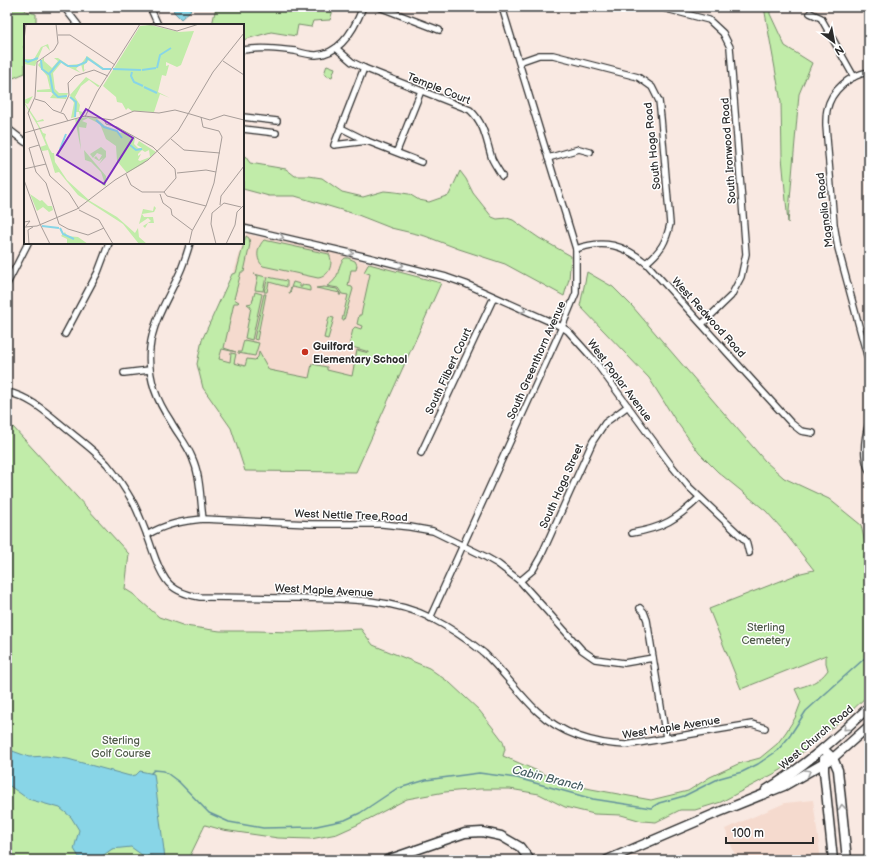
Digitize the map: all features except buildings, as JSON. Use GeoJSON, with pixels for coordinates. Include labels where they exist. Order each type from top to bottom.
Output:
{"type":"FeatureCollection","features":[{"type":"Feature","properties":{"kind":"main road","name":"West Church Road"},"geometry":{"type":"LineString","coordinates":[[735,806],[767,790],[800,768],[869,708]]}},
{"type":"Feature","properties":{"kind":"main road","name":"West Church Road"},"geometry":{"type":"LineString","coordinates":[[607,860],[784,786],[833,758],[869,726]]}},
{"type":"Feature","properties":{"kind":"main road"},"geometry":{"type":"LineString","coordinates":[[823,749],[833,758],[838,770],[847,860]]}},
{"type":"Feature","properties":{"kind":"main road"},"geometry":{"type":"LineString","coordinates":[[823,749],[832,860]]}},
{"type":"Feature","properties":{"kind":"main road"},"geometry":{"type":"LineString","coordinates":[[387,860],[465,833],[482,832],[501,836],[520,848],[530,860]]}},
{"type":"Feature","properties":{"kind":"street"},"geometry":{"type":"LineString","coordinates":[[64,7],[77,24]]}},
{"type":"Feature","properties":{"kind":"street"},"geometry":{"type":"LineString","coordinates":[[150,7],[158,24]]}},
{"type":"Feature","properties":{"kind":"street"},"geometry":{"type":"LineString","coordinates":[[244,50],[263,48],[315,55],[326,54],[336,48],[349,34],[363,7]]}},
{"type":"Feature","properties":{"kind":"street"},"geometry":{"type":"LineString","coordinates":[[379,7],[439,30]]}},
{"type":"Feature","properties":{"kind":"street","name":"South Greenthorn Avenue"},"geometry":{"type":"LineString","coordinates":[[430,618],[576,293],[576,249],[502,7]]}},
{"type":"Feature","properties":{"kind":"street","name":"South Ironwood Road"},"geometry":{"type":"LineString","coordinates":[[659,7],[709,20],[723,33],[730,47],[746,254],[741,278],[730,296],[702,324]]}},
{"type":"Feature","properties":{"kind":"street"},"geometry":{"type":"LineString","coordinates":[[810,13],[821,18],[854,77]]}},
{"type":"Feature","properties":{"kind":"street","name":"Temple Court"},"geometry":{"type":"LineString","coordinates":[[336,48],[352,62],[364,68],[470,110],[481,123],[493,162],[502,176]]}},
{"type":"Feature","properties":{"kind":"street","name":"South Hoga Road"},"geometry":{"type":"LineString","coordinates":[[519,62],[539,55],[553,55],[638,78],[652,87],[659,101],[670,224],[666,239],[656,255],[646,263]]}},
{"type":"Feature","properties":{"kind":"street"},"geometry":{"type":"LineString","coordinates":[[364,68],[334,146],[368,141]]}},
{"type":"Feature","properties":{"kind":"street","name":"Magnolia Road"},"geometry":{"type":"LineString","coordinates":[[869,72],[854,77],[842,85],[834,94],[827,109],[826,126],[834,224],[838,248],[869,363]]}},
{"type":"Feature","properties":{"kind":"street"},"geometry":{"type":"LineString","coordinates":[[397,151],[421,91]]}},
{"type":"Feature","properties":{"kind":"street"},"geometry":{"type":"LineString","coordinates":[[244,117],[277,121]]}},
{"type":"Feature","properties":{"kind":"street"},"geometry":{"type":"LineString","coordinates":[[7,128],[24,141]]}},
{"type":"Feature","properties":{"kind":"street"},"geometry":{"type":"LineString","coordinates":[[340,128],[421,162]]}},
{"type":"Feature","properties":{"kind":"street"},"geometry":{"type":"LineString","coordinates":[[244,129],[276,132]]}},
{"type":"Feature","properties":{"kind":"street"},"geometry":{"type":"LineString","coordinates":[[548,158],[579,149],[590,152]]}},
{"type":"Feature","properties":{"kind":"street","name":"West Poplar Avenue"},"geometry":{"type":"LineString","coordinates":[[244,228],[446,277],[466,284],[562,327],[568,331],[594,360],[671,465],[699,498],[746,541],[749,553]]}},
{"type":"Feature","properties":{"kind":"street"},"geometry":{"type":"LineString","coordinates":[[7,284],[27,244]]}},
{"type":"Feature","properties":{"kind":"street"},"geometry":{"type":"LineString","coordinates":[[65,334],[98,272],[109,244]]}},
{"type":"Feature","properties":{"kind":"street"},"geometry":{"type":"LineString","coordinates":[[190,244],[181,270],[155,323],[150,348],[149,370],[152,384],[159,401],[170,421],[184,440],[193,458],[199,478],[203,519]]}},
{"type":"Feature","properties":{"kind":"street","name":"West Redwood Road"},"geometry":{"type":"LineString","coordinates":[[576,249],[595,244],[608,244],[623,248],[646,263],[791,423],[801,431],[813,433]]}},
{"type":"Feature","properties":{"kind":"street","name":"South Filbert Court"},"geometry":{"type":"LineString","coordinates":[[421,453],[494,297]]}},
{"type":"Feature","properties":{"kind":"street"},"geometry":{"type":"LineString","coordinates":[[124,373],[149,370]]}},
{"type":"Feature","properties":{"kind":"street","name":"West Maple Avenue"},"geometry":{"type":"LineString","coordinates":[[7,392],[25,398],[35,404],[87,445],[106,463],[118,478],[134,505],[147,535],[158,567],[166,580],[175,589],[186,595],[200,597],[346,599],[388,604],[430,618],[460,635],[483,653],[538,712],[573,735],[592,741],[610,745],[626,745],[752,724],[765,728]]}},
{"type":"Feature","properties":{"kind":"street","name":"South Hoga Street"},"geometry":{"type":"LineString","coordinates":[[520,581],[533,570],[541,556],[593,441],[605,423],[628,406]]}},
{"type":"Feature","properties":{"kind":"street"},"geometry":{"type":"LineString","coordinates":[[869,423],[864,445],[865,459],[869,471]]}},
{"type":"Feature","properties":{"kind":"street"},"geometry":{"type":"LineString","coordinates":[[632,533],[645,531],[669,522],[687,510],[699,498]]}},
{"type":"Feature","properties":{"kind":"street","name":"West Nettle Tree Road"},"geometry":{"type":"LineString","coordinates":[[147,535],[168,525],[203,519],[396,525],[433,531],[498,564],[520,581],[582,650],[595,659],[624,663],[653,658]]}},
{"type":"Feature","properties":{"kind":"street"},"geometry":{"type":"LineString","coordinates":[[640,608],[644,612],[647,620],[666,738]]}},
{"type":"Feature","properties":{"kind":"shaded area","name":"Guilford Elementary School"},"geometry":{"type":"Polygon","coordinates":[[[246,234],[322,250],[441,283],[356,472],[245,471],[231,428],[203,388],[197,364],[202,340],[234,271],[246,234]]]}},
{"type":"Feature","properties":{"kind":"shaded area"},"geometry":{"type":"Polygon","coordinates":[[[813,800],[821,860],[737,860],[725,829],[785,803],[813,800]]]}},
{"type":"Feature","properties":{"kind":"green space"},"geometry":{"type":"Polygon","coordinates":[[[7,7],[22,7],[26,11],[36,14],[36,24],[24,24],[24,73],[11,79],[7,79],[7,7]]]}},
{"type":"Feature","properties":{"kind":"green space"},"geometry":{"type":"Polygon","coordinates":[[[216,7],[334,7],[330,20],[313,21],[311,27],[298,25],[296,36],[271,32],[244,40],[244,24],[212,24],[216,7]]]}},
{"type":"Feature","properties":{"kind":"green space"},"geometry":{"type":"Polygon","coordinates":[[[764,7],[770,7],[770,14],[785,46],[812,63],[799,94],[788,223],[782,157],[781,102],[764,7]]]}},
{"type":"Feature","properties":{"kind":"green space"},"geometry":{"type":"Polygon","coordinates":[[[327,65],[335,68],[332,77],[324,74],[327,65]]]}},
{"type":"Feature","properties":{"kind":"green space"},"geometry":{"type":"Polygon","coordinates":[[[244,156],[250,163],[286,169],[295,176],[322,178],[342,192],[363,197],[384,191],[395,192],[409,194],[419,200],[429,202],[449,195],[460,171],[473,193],[492,217],[497,219],[507,218],[513,220],[539,238],[571,256],[569,279],[564,296],[505,264],[425,236],[391,228],[358,215],[295,196],[269,196],[244,189],[244,156]]]}},
{"type":"Feature","properties":{"kind":"green space","name":"Guilford Elementary School"},"geometry":{"type":"Polygon","coordinates":[[[246,236],[249,238],[250,244],[244,272],[241,272],[234,299],[239,302],[234,303],[224,348],[236,352],[222,349],[219,359],[230,362],[231,353],[236,354],[234,363],[245,366],[247,359],[255,360],[258,357],[259,352],[269,370],[309,378],[312,364],[327,367],[327,370],[352,376],[357,350],[369,353],[349,346],[353,329],[355,327],[361,329],[362,326],[357,324],[359,315],[361,315],[370,274],[364,272],[368,265],[369,264],[441,283],[356,472],[245,471],[231,428],[203,388],[197,364],[202,340],[232,274],[236,273],[246,236]]]}},
{"type":"Feature","properties":{"kind":"green space"},"geometry":{"type":"Polygon","coordinates":[[[264,240],[329,254],[331,261],[330,269],[325,275],[318,278],[263,266],[258,257],[258,249],[264,240]]]}},
{"type":"Feature","properties":{"kind":"green space"},"geometry":{"type":"Polygon","coordinates":[[[345,258],[355,261],[357,265],[356,270],[351,270],[348,286],[352,287],[353,289],[344,320],[342,320],[348,295],[342,294],[338,288],[327,286],[335,279],[340,264],[345,258]]]}},
{"type":"Feature","properties":{"kind":"green space","name":"Sterling Golf Course"},"geometry":{"type":"Polygon","coordinates":[[[587,272],[613,287],[632,306],[765,461],[784,478],[829,499],[861,525],[867,552],[867,592],[869,594],[869,694],[845,717],[781,770],[721,802],[695,810],[680,810],[656,822],[642,821],[621,815],[594,814],[565,807],[539,794],[510,789],[480,789],[445,792],[407,799],[337,834],[311,839],[278,838],[223,830],[205,825],[188,860],[7,860],[7,434],[13,427],[129,554],[125,589],[133,594],[159,617],[185,626],[220,631],[292,632],[361,629],[373,645],[429,668],[450,683],[479,710],[503,741],[505,749],[503,756],[565,783],[591,789],[651,800],[688,791],[710,777],[738,764],[760,758],[777,744],[795,718],[801,702],[795,689],[813,682],[825,674],[828,670],[826,655],[741,689],[709,609],[801,573],[814,570],[766,511],[718,472],[699,453],[674,418],[649,378],[580,306],[587,272]]]}},
{"type":"Feature","properties":{"kind":"green space"},"geometry":{"type":"Polygon","coordinates":[[[254,274],[266,277],[263,291],[255,290],[258,276],[254,274]]]}},
{"type":"Feature","properties":{"kind":"green space"},"geometry":{"type":"Polygon","coordinates":[[[268,277],[287,281],[287,287],[269,282],[267,292],[264,292],[268,277]]]}},
{"type":"Feature","properties":{"kind":"green space"},"geometry":{"type":"Polygon","coordinates":[[[293,282],[300,284],[300,287],[302,287],[302,285],[309,286],[310,291],[292,287],[289,293],[293,282]]]}},
{"type":"Feature","properties":{"kind":"green space"},"geometry":{"type":"Polygon","coordinates":[[[324,287],[337,289],[340,293],[316,288],[324,287]]]}},
{"type":"Feature","properties":{"kind":"green space"},"geometry":{"type":"Polygon","coordinates":[[[255,292],[262,294],[252,340],[245,338],[251,307],[247,304],[252,303],[255,292]]]}},
{"type":"Feature","properties":{"kind":"green space"},"geometry":{"type":"Polygon","coordinates":[[[264,294],[266,294],[257,340],[254,339],[264,294]]]}},
{"type":"Feature","properties":{"kind":"green space"},"geometry":{"type":"Polygon","coordinates":[[[329,317],[334,318],[328,339],[324,338],[329,317]]]}},
{"type":"Feature","properties":{"kind":"green space"},"geometry":{"type":"Polygon","coordinates":[[[244,340],[259,343],[255,356],[238,353],[241,352],[244,340]]]}},
{"type":"Feature","properties":{"kind":"water"},"geometry":{"type":"Polygon","coordinates":[[[177,7],[188,7],[191,10],[181,19],[173,11],[177,7]]]}},
{"type":"Feature","properties":{"kind":"water"},"geometry":{"type":"Polygon","coordinates":[[[7,749],[29,757],[46,756],[68,759],[130,776],[136,775],[140,771],[154,774],[165,858],[142,855],[131,847],[112,849],[101,857],[92,859],[79,857],[74,849],[79,830],[71,817],[60,808],[28,799],[7,784],[7,749]]]}},
{"type":"Feature","properties":{"kind":"waterway","name":"Cabin Branch"},"geometry":{"type":"LineString","coordinates":[[151,773],[154,770],[164,771],[179,782],[209,813],[229,822],[263,828],[312,827],[345,820],[360,813],[396,789],[426,780],[479,773],[517,778],[593,799],[651,808],[659,803],[684,796],[720,778],[742,772],[758,764],[777,751],[789,737],[806,711],[865,658],[869,658]]}},
{"type":"Feature","properties":{"kind":"place","name":"Guilford Elementary School"},"geometry":{"type":"Point","coordinates":[305,352]}},
{"type":"Feature","properties":{"kind":"park label","name":"Sterling Cemetery"},"geometry":{"type":"Point","coordinates":[766,633]}}]}
